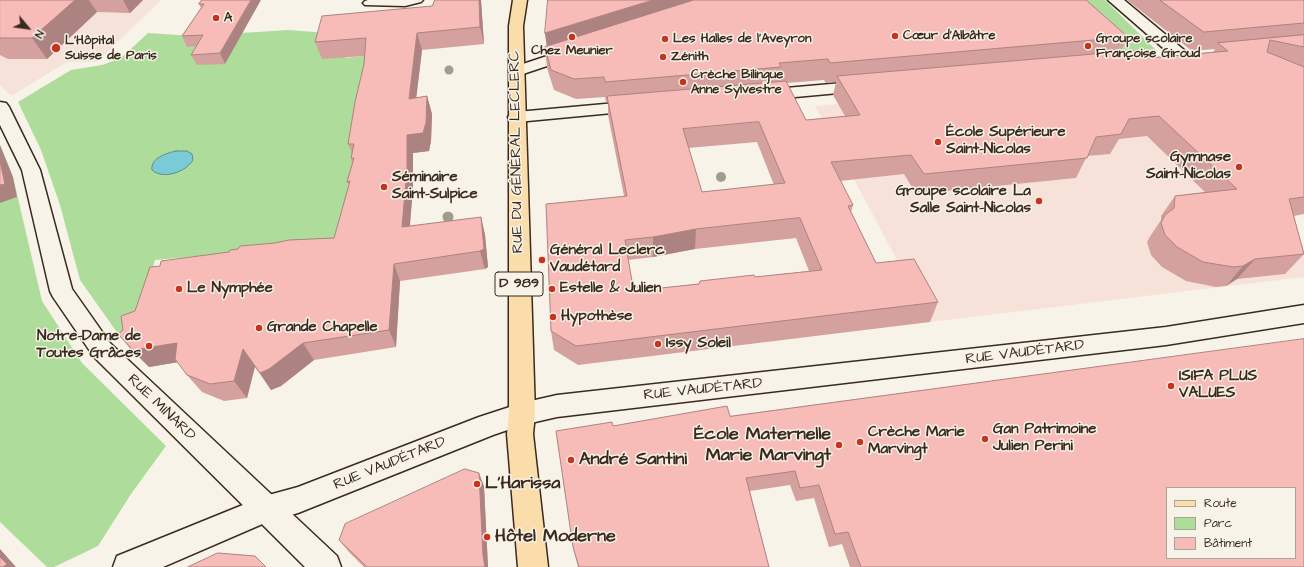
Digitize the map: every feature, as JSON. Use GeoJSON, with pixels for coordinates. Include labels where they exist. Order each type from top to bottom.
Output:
{"type":"FeatureCollection","features":[{"type":"Feature","properties":{"kind":"main road","name":"RUE DU GÉNÉRAL LECLERC"},"geometry":{"type":"LineString","coordinates":[[520,0],[516,26],[522,414],[520,434],[533,567]]}},
{"type":"Feature","properties":{"kind":"street"},"geometry":{"type":"LineString","coordinates":[[1115,0],[1191,57],[1165,59]]}},
{"type":"Feature","properties":{"kind":"street"},"geometry":{"type":"LineString","coordinates":[[517,71],[584,49]]}},
{"type":"Feature","properties":{"kind":"street"},"geometry":{"type":"LineString","coordinates":[[745,97],[880,85]]}},
{"type":"Feature","properties":{"kind":"street"},"geometry":{"type":"LineString","coordinates":[[517,117],[650,105]]}},
{"type":"Feature","properties":{"kind":"street","name":"RUE MINARD"},"geometry":{"type":"LineString","coordinates":[[0,106],[31,170],[61,291],[102,350],[326,567]]}},
{"type":"Feature","properties":{"kind":"street","name":"RUE VAUDÉTARD"},"geometry":{"type":"LineString","coordinates":[[128,567],[265,509],[298,500],[488,425],[522,414],[557,406],[885,370],[1166,336],[1304,314]]}},
{"type":"Feature","properties":{"kind":"lane"},"geometry":{"type":"LineString","coordinates":[[368,3],[404,3],[418,0]]}},
{"type":"Feature","properties":{"kind":"shaded area","name":"L'Hôpital Suisse de Paris"},"geometry":{"type":"Polygon","coordinates":[[[0,0],[161,0],[97,62],[67,62],[11,96],[0,85],[0,0]]]}},
{"type":"Feature","properties":{"kind":"shaded area","name":"Groupe scolaire La Salle Saint-Nicolas"},"geometry":{"type":"Polygon","coordinates":[[[1243,67],[1292,247],[1304,252],[1304,277],[930,322],[815,106],[1243,67]]]}},
{"type":"Feature","properties":{"kind":"green space"},"geometry":{"type":"Polygon","coordinates":[[[1056,0],[1105,0],[1157,51],[1114,54],[1056,0]]]}},
{"type":"Feature","properties":{"kind":"green space"},"geometry":{"type":"Polygon","coordinates":[[[288,30],[328,33],[346,58],[379,54],[352,239],[248,252],[155,260],[144,300],[163,318],[121,338],[80,280],[60,205],[41,150],[18,102],[71,70],[102,65],[121,58],[148,33],[194,36],[288,30]]]}},
{"type":"Feature","properties":{"kind":"green space"},"geometry":{"type":"Polygon","coordinates":[[[0,145],[13,177],[42,301],[82,363],[166,446],[131,494],[98,546],[54,567],[47,567],[0,522],[0,145]]]}},
{"type":"Feature","properties":{"kind":"water"},"geometry":{"type":"Polygon","coordinates":[[[176,151],[187,151],[192,154],[193,160],[185,168],[174,173],[162,174],[152,170],[152,166],[156,159],[176,151]]]}},
{"type":"Feature","properties":{"kind":"building"},"geometry":{"type":"Polygon","coordinates":[[[0,0],[75,0],[32,38],[0,38],[0,0]]]}},
{"type":"Feature","properties":{"kind":"building"},"geometry":{"type":"Polygon","coordinates":[[[202,0],[251,0],[220,53],[191,55],[203,35],[182,36],[204,4],[199,4],[202,0]]]}},
{"type":"Feature","properties":{"kind":"building"},"geometry":{"type":"Polygon","coordinates":[[[435,0],[479,0],[480,27],[417,33],[409,99],[427,96],[426,123],[423,133],[407,135],[407,170],[402,227],[481,217],[484,249],[480,251],[394,264],[389,330],[303,343],[269,369],[260,373],[243,349],[234,381],[210,384],[187,375],[175,359],[177,343],[133,350],[118,334],[123,330],[121,316],[135,311],[150,267],[160,266],[161,261],[229,252],[230,250],[238,249],[240,246],[275,243],[289,240],[334,238],[350,181],[347,182],[354,158],[351,158],[354,144],[348,144],[355,102],[364,64],[366,38],[315,42],[322,16],[432,6],[435,0]]]}},
{"type":"Feature","properties":{"kind":"building"},"geometry":{"type":"Polygon","coordinates":[[[548,0],[653,0],[545,33],[548,0]]]}},
{"type":"Feature","properties":{"kind":"building"},"geometry":{"type":"Polygon","coordinates":[[[694,0],[1086,0],[1128,37],[830,63],[828,59],[779,63],[781,67],[605,82],[604,77],[574,79],[551,70],[545,47],[694,0]]]}},
{"type":"Feature","properties":{"kind":"building"},"geometry":{"type":"Polygon","coordinates":[[[1160,0],[1304,0],[1304,23],[1204,32],[1160,0]]]}},
{"type":"Feature","properties":{"kind":"building"},"geometry":{"type":"Polygon","coordinates":[[[1304,35],[1304,47],[1270,40],[1267,52],[1304,67],[1304,197],[1289,199],[1304,254],[1255,259],[1243,266],[1233,267],[1203,262],[1177,247],[1165,235],[1161,223],[1165,215],[1174,208],[1175,196],[1237,189],[1159,116],[1129,119],[1121,134],[1096,137],[1087,158],[924,174],[911,155],[831,162],[853,205],[848,206],[876,263],[914,259],[938,302],[576,346],[551,331],[546,204],[627,196],[607,96],[786,81],[806,120],[860,115],[837,76],[1140,50],[1149,58],[1228,51],[1218,43],[1304,35]],[[759,122],[683,129],[702,192],[785,183],[759,122]],[[800,218],[696,229],[653,237],[625,240],[633,287],[660,285],[661,288],[699,284],[700,281],[822,270],[800,218]]]}},
{"type":"Feature","properties":{"kind":"building"},"geometry":{"type":"Polygon","coordinates":[[[0,161],[5,184],[0,185],[0,161]]]}},
{"type":"Feature","properties":{"kind":"building"},"geometry":{"type":"Polygon","coordinates":[[[1304,339],[1304,567],[861,567],[848,532],[835,534],[819,485],[800,488],[795,471],[746,478],[769,567],[579,567],[573,547],[556,431],[612,422],[613,426],[727,406],[730,416],[1304,339]]]}},
{"type":"Feature","properties":{"kind":"building"},"geometry":{"type":"Polygon","coordinates":[[[465,469],[479,473],[483,556],[485,567],[367,567],[339,540],[345,524],[465,469]]]}},
{"type":"Feature","properties":{"kind":"building"},"geometry":{"type":"Polygon","coordinates":[[[218,553],[255,556],[266,567],[188,567],[218,553]]]}},
{"type":"Feature","properties":{"kind":"building"},"geometry":{"type":"Polygon","coordinates":[[[0,557],[7,564],[3,567],[0,567],[0,557]]]}},
{"type":"Feature","properties":{"kind":"place","name":"A"},"geometry":{"type":"Point","coordinates":[216,18]}},
{"type":"Feature","properties":{"kind":"place","name":"Cœur d'Albâtre"},"geometry":{"type":"Point","coordinates":[895,36]}},
{"type":"Feature","properties":{"kind":"place","name":"Chez Meunier"},"geometry":{"type":"Point","coordinates":[572,37]}},
{"type":"Feature","properties":{"kind":"place","name":"Les Halles de l'Aveyron"},"geometry":{"type":"Point","coordinates":[665,39]}},
{"type":"Feature","properties":{"kind":"place","name":"Groupe scolaire Françoise Giroud"},"geometry":{"type":"Point","coordinates":[1088,46]}},
{"type":"Feature","properties":{"kind":"place","name":"L'Hôpital Suisse de Paris"},"geometry":{"type":"Point","coordinates":[56,48]}},
{"type":"Feature","properties":{"kind":"place","name":"Zénith"},"geometry":{"type":"Point","coordinates":[663,57]}},
{"type":"Feature","properties":{"kind":"place","name":"Crèche Bilingue Anne Sylvestre"},"geometry":{"type":"Point","coordinates":[683,82]}},
{"type":"Feature","properties":{"kind":"place","name":"École Supérieure Saint-Nicolas"},"geometry":{"type":"Point","coordinates":[938,142]}},
{"type":"Feature","properties":{"kind":"place","name":"Gymnase Saint-Nicolas"},"geometry":{"type":"Point","coordinates":[1239,167]}},
{"type":"Feature","properties":{"kind":"place","name":"Séminaire Saint-Sulpice"},"geometry":{"type":"Point","coordinates":[384,187]}},
{"type":"Feature","properties":{"kind":"place","name":"Groupe scolaire La Salle Saint-Nicolas"},"geometry":{"type":"Point","coordinates":[1039,201]}},
{"type":"Feature","properties":{"kind":"place","name":"Général Leclerc Vaudétard"},"geometry":{"type":"Point","coordinates":[542,260]}},
{"type":"Feature","properties":{"kind":"place","name":"Le Nymphée"},"geometry":{"type":"Point","coordinates":[179,289]}},
{"type":"Feature","properties":{"kind":"place","name":"Estelle & Julien"},"geometry":{"type":"Point","coordinates":[552,289]}},
{"type":"Feature","properties":{"kind":"place","name":"Hypothèse"},"geometry":{"type":"Point","coordinates":[553,317]}},
{"type":"Feature","properties":{"kind":"place","name":"Grande Chapelle"},"geometry":{"type":"Point","coordinates":[259,328]}},
{"type":"Feature","properties":{"kind":"place","name":"Issy Soleil"},"geometry":{"type":"Point","coordinates":[658,344]}},
{"type":"Feature","properties":{"kind":"place","name":"Notre-Dame de Toutes Grâces"},"geometry":{"type":"Point","coordinates":[149,346]}},
{"type":"Feature","properties":{"kind":"place","name":"ISIFA PLUS VALUES"},"geometry":{"type":"Point","coordinates":[1171,386]}},
{"type":"Feature","properties":{"kind":"place","name":"Gan Patrimoine Julien Perini"},"geometry":{"type":"Point","coordinates":[985,439]}},
{"type":"Feature","properties":{"kind":"place","name":"Crèche Marie Marvingt"},"geometry":{"type":"Point","coordinates":[860,442]}},
{"type":"Feature","properties":{"kind":"place","name":"École Maternelle Marie Marvingt"},"geometry":{"type":"Point","coordinates":[839,445]}},
{"type":"Feature","properties":{"kind":"place","name":"André Santini"},"geometry":{"type":"Point","coordinates":[571,460]}},
{"type":"Feature","properties":{"kind":"place","name":"L'Harissa"},"geometry":{"type":"Point","coordinates":[477,484]}},
{"type":"Feature","properties":{"kind":"place","name":"Hôtel Moderne"},"geometry":{"type":"Point","coordinates":[487,537]}}]}
